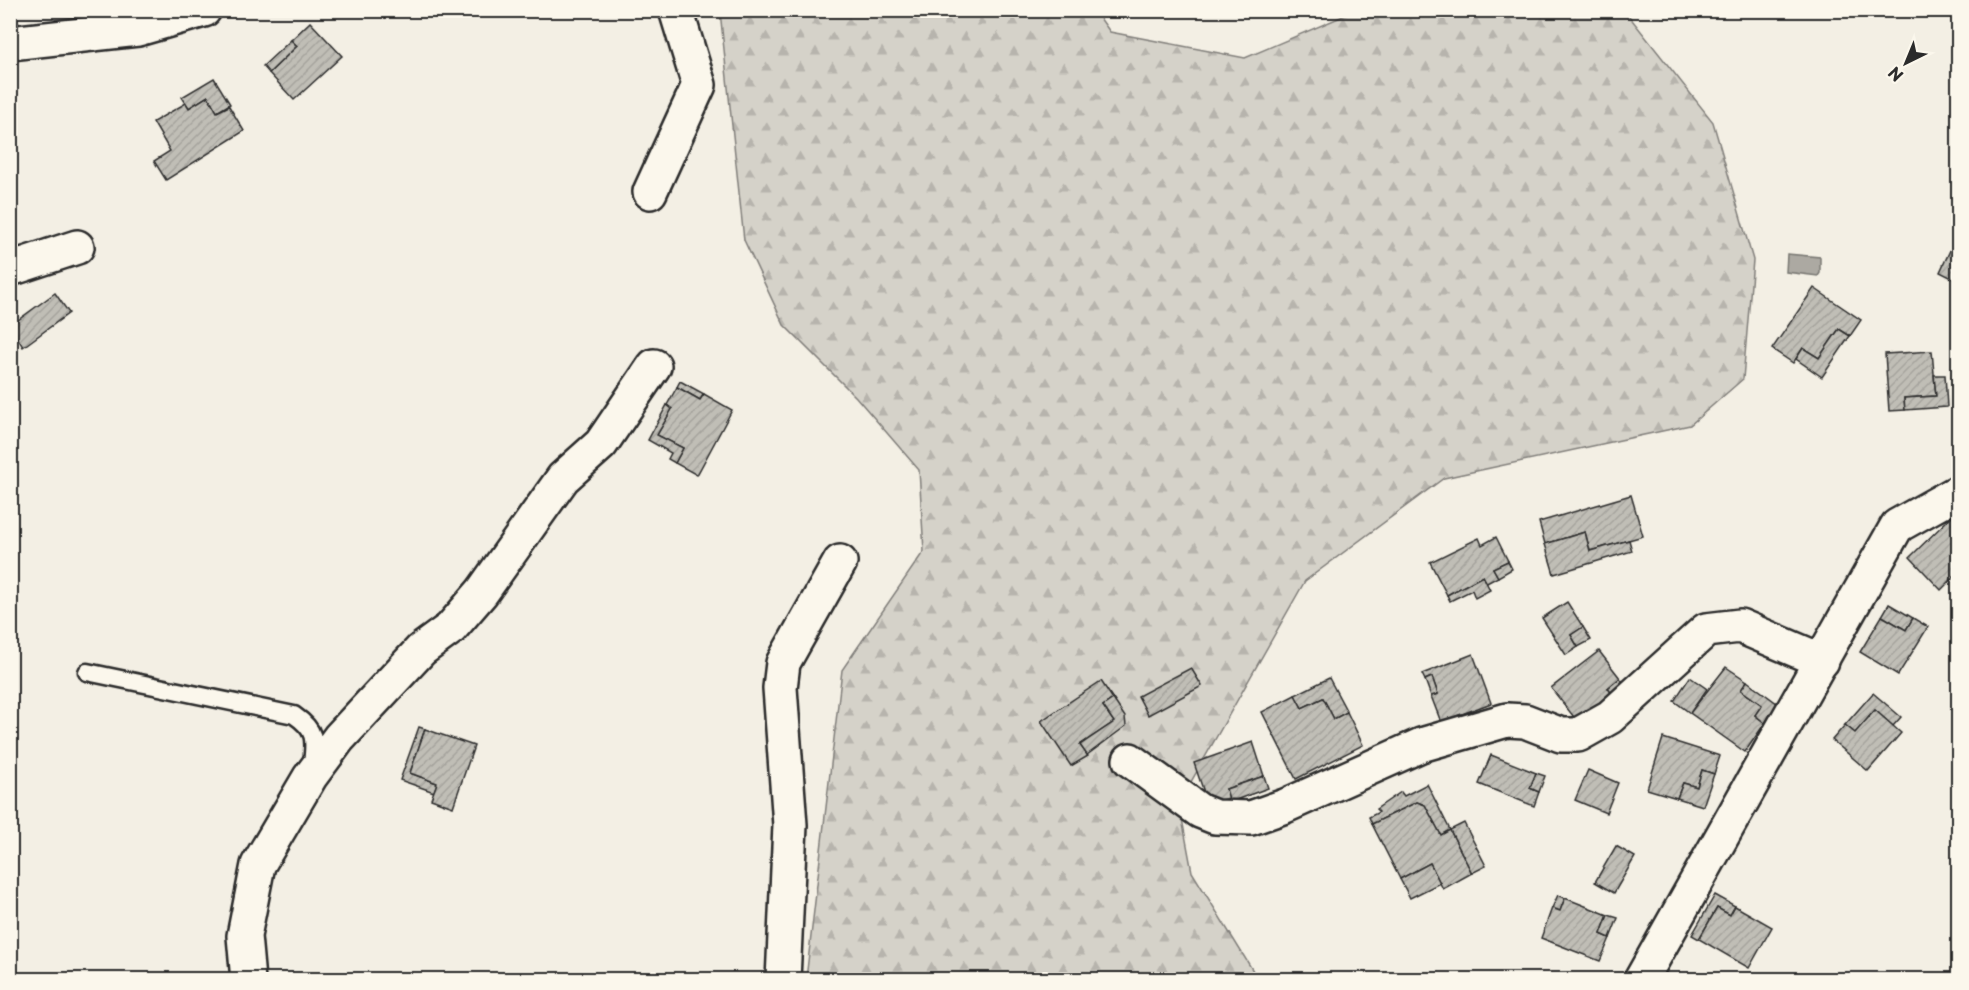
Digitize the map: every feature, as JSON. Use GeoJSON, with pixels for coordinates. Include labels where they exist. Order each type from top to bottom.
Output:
{"type":"FeatureCollection","features":[{"type":"Feature","properties":{"kind":"street"},"geometry":{"type":"LineString","coordinates":[[10,43],[138,28],[204,10]]}},
{"type":"Feature","properties":{"kind":"street"},"geometry":{"type":"LineString","coordinates":[[650,192],[699,85],[676,10]]}},
{"type":"Feature","properties":{"kind":"street"},"geometry":{"type":"LineString","coordinates":[[10,270],[77,247]]}},
{"type":"Feature","properties":{"kind":"street"},"geometry":{"type":"LineString","coordinates":[[248,980],[244,936],[258,864],[310,777],[339,738],[421,650],[451,628],[474,601],[563,478],[601,444],[654,366]]}},
{"type":"Feature","properties":{"kind":"street"},"geometry":{"type":"LineString","coordinates":[[1641,980],[1897,526],[1959,492]]}},
{"type":"Feature","properties":{"kind":"street"},"geometry":{"type":"LineString","coordinates":[[783,980],[790,825],[780,688],[783,663],[840,562]]}},
{"type":"Feature","properties":{"kind":"street"},"geometry":{"type":"LineString","coordinates":[[1130,760],[1200,811],[1215,817],[1251,818],[1285,806],[1421,745],[1507,720],[1524,722],[1561,735],[1578,735],[1610,717],[1706,630],[1740,626],[1822,661]]}},
{"type":"Feature","properties":{"kind":"lane"},"geometry":{"type":"LineString","coordinates":[[87,672],[294,715],[306,723],[315,739],[310,777]]}},
{"type":"Feature","properties":{"kind":"green space"},"geometry":{"type":"Polygon","coordinates":[[[720,11],[1095,11],[1110,32],[1245,58],[1355,11],[1625,11],[1713,122],[1753,260],[1743,379],[1690,425],[1444,478],[1305,581],[1179,803],[1192,872],[1258,979],[806,979],[842,670],[924,551],[919,470],[856,397],[784,325],[744,240],[720,11]]]}},
{"type":"Feature","properties":{"kind":"shaded area"},"geometry":{"type":"Polygon","coordinates":[[[1787,254],[1820,257],[1820,273],[1818,276],[1786,272],[1787,254]]]}},
{"type":"Feature","properties":{"kind":"building"},"geometry":{"type":"Polygon","coordinates":[[[310,22],[342,56],[294,100],[269,73],[297,46],[291,40],[310,22]]]}},
{"type":"Feature","properties":{"kind":"building"},"geometry":{"type":"Polygon","coordinates":[[[291,40],[297,46],[269,73],[263,66],[291,40]]]}},
{"type":"Feature","properties":{"kind":"building"},"geometry":{"type":"Polygon","coordinates":[[[214,78],[230,104],[217,112],[208,96],[189,108],[182,97],[214,78]]]}},
{"type":"Feature","properties":{"kind":"building"},"geometry":{"type":"Polygon","coordinates":[[[208,96],[217,112],[229,106],[244,131],[166,180],[154,161],[170,151],[153,122],[186,103],[189,108],[208,96]]]}},
{"type":"Feature","properties":{"kind":"building"},"geometry":{"type":"Polygon","coordinates":[[[1958,233],[1958,281],[1940,272],[1958,233]]]}},
{"type":"Feature","properties":{"kind":"building"},"geometry":{"type":"Polygon","coordinates":[[[1814,288],[1861,320],[1850,336],[1839,329],[1819,358],[1803,348],[1793,363],[1772,349],[1814,288]]]}},
{"type":"Feature","properties":{"kind":"building"},"geometry":{"type":"Polygon","coordinates":[[[55,293],[69,313],[23,347],[10,326],[55,293]]]}},
{"type":"Feature","properties":{"kind":"building"},"geometry":{"type":"Polygon","coordinates":[[[1839,329],[1850,336],[1822,377],[1796,359],[1803,348],[1819,358],[1839,329]]]}},
{"type":"Feature","properties":{"kind":"building"},"geometry":{"type":"Polygon","coordinates":[[[1932,351],[1936,396],[1904,398],[1905,410],[1889,411],[1885,354],[1932,351]]]}},
{"type":"Feature","properties":{"kind":"building"},"geometry":{"type":"Polygon","coordinates":[[[1934,375],[1945,375],[1947,407],[1905,410],[1904,398],[1936,396],[1934,375]]]}},
{"type":"Feature","properties":{"kind":"building"},"geometry":{"type":"Polygon","coordinates":[[[680,381],[704,394],[700,400],[677,387],[680,381]]]}},
{"type":"Feature","properties":{"kind":"building"},"geometry":{"type":"Polygon","coordinates":[[[677,387],[700,400],[704,394],[732,410],[697,475],[675,463],[683,448],[657,435],[672,409],[667,405],[677,387]]]}},
{"type":"Feature","properties":{"kind":"building"},"geometry":{"type":"Polygon","coordinates":[[[667,405],[672,409],[657,435],[683,448],[675,463],[668,459],[671,453],[648,440],[667,405]]]}},
{"type":"Feature","properties":{"kind":"building"},"geometry":{"type":"Polygon","coordinates":[[[1631,495],[1643,536],[1590,551],[1585,532],[1545,544],[1539,522],[1631,495]]]}},
{"type":"Feature","properties":{"kind":"building"},"geometry":{"type":"Polygon","coordinates":[[[1954,514],[1958,519],[1958,573],[1941,590],[1910,557],[1954,514]]]}},
{"type":"Feature","properties":{"kind":"building"},"geometry":{"type":"Polygon","coordinates":[[[1585,532],[1590,551],[1629,540],[1632,551],[1554,574],[1545,544],[1585,532]]]}},
{"type":"Feature","properties":{"kind":"building"},"geometry":{"type":"Polygon","coordinates":[[[1496,537],[1508,561],[1493,568],[1498,577],[1487,583],[1483,576],[1447,595],[1430,562],[1479,538],[1482,545],[1496,537]]]}},
{"type":"Feature","properties":{"kind":"building"},"geometry":{"type":"Polygon","coordinates":[[[1508,561],[1512,569],[1498,577],[1493,568],[1508,561]]]}},
{"type":"Feature","properties":{"kind":"building"},"geometry":{"type":"Polygon","coordinates":[[[1483,576],[1490,590],[1475,598],[1472,590],[1450,601],[1447,595],[1483,576]]]}},
{"type":"Feature","properties":{"kind":"building"},"geometry":{"type":"Polygon","coordinates":[[[1567,602],[1583,627],[1571,635],[1578,647],[1566,655],[1542,618],[1567,602]]]}},
{"type":"Feature","properties":{"kind":"building"},"geometry":{"type":"Polygon","coordinates":[[[1889,604],[1913,618],[1906,630],[1882,616],[1889,604]]]}},
{"type":"Feature","properties":{"kind":"building"},"geometry":{"type":"Polygon","coordinates":[[[1882,616],[1906,630],[1913,618],[1928,627],[1898,675],[1860,652],[1882,616]]]}},
{"type":"Feature","properties":{"kind":"building"},"geometry":{"type":"Polygon","coordinates":[[[1583,627],[1591,640],[1578,647],[1571,635],[1583,627]]]}},
{"type":"Feature","properties":{"kind":"building"},"geometry":{"type":"Polygon","coordinates":[[[1599,651],[1620,678],[1608,688],[1616,700],[1581,726],[1551,688],[1599,651]]]}},
{"type":"Feature","properties":{"kind":"building"},"geometry":{"type":"Polygon","coordinates":[[[1473,654],[1491,703],[1441,722],[1431,696],[1438,694],[1432,677],[1425,680],[1422,674],[1473,654]]]}},
{"type":"Feature","properties":{"kind":"building"},"geometry":{"type":"Polygon","coordinates":[[[1726,667],[1747,681],[1741,690],[1762,705],[1755,715],[1765,723],[1745,752],[1690,713],[1726,667]]]}},
{"type":"Feature","properties":{"kind":"building"},"geometry":{"type":"Polygon","coordinates":[[[1191,668],[1202,686],[1148,715],[1138,696],[1191,668]]]}},
{"type":"Feature","properties":{"kind":"building"},"geometry":{"type":"Polygon","coordinates":[[[1432,677],[1438,694],[1431,696],[1425,680],[1432,677]]]}},
{"type":"Feature","properties":{"kind":"building"},"geometry":{"type":"Polygon","coordinates":[[[1690,677],[1707,689],[1690,713],[1674,701],[1690,677]]]}},
{"type":"Feature","properties":{"kind":"building"},"geometry":{"type":"Polygon","coordinates":[[[1329,678],[1347,712],[1334,719],[1323,698],[1302,708],[1295,695],[1329,678]]]}},
{"type":"Feature","properties":{"kind":"building"},"geometry":{"type":"Polygon","coordinates":[[[1620,678],[1629,690],[1616,700],[1608,688],[1620,678]]]}},
{"type":"Feature","properties":{"kind":"building"},"geometry":{"type":"Polygon","coordinates":[[[1101,681],[1113,699],[1103,706],[1114,722],[1080,745],[1088,756],[1071,766],[1041,721],[1101,681]]]}},
{"type":"Feature","properties":{"kind":"building"},"geometry":{"type":"Polygon","coordinates":[[[1747,681],[1778,704],[1765,723],[1755,715],[1762,705],[1741,690],[1747,681]]]}},
{"type":"Feature","properties":{"kind":"building"},"geometry":{"type":"Polygon","coordinates":[[[1873,693],[1901,717],[1893,726],[1875,710],[1855,733],[1845,725],[1873,693]]]}},
{"type":"Feature","properties":{"kind":"building"},"geometry":{"type":"Polygon","coordinates":[[[1295,695],[1302,708],[1323,698],[1334,719],[1347,712],[1363,745],[1296,779],[1262,712],[1295,695]]]}},
{"type":"Feature","properties":{"kind":"building"},"geometry":{"type":"Polygon","coordinates":[[[1113,699],[1125,717],[1126,726],[1087,755],[1080,745],[1114,722],[1103,706],[1113,699]]]}},
{"type":"Feature","properties":{"kind":"building"},"geometry":{"type":"Polygon","coordinates":[[[1875,710],[1901,733],[1868,771],[1832,740],[1845,725],[1855,733],[1875,710]]]}},
{"type":"Feature","properties":{"kind":"building"},"geometry":{"type":"Polygon","coordinates":[[[419,727],[425,729],[410,773],[437,783],[434,792],[400,780],[419,727]]]}},
{"type":"Feature","properties":{"kind":"building"},"geometry":{"type":"Polygon","coordinates":[[[425,729],[474,746],[453,807],[431,799],[437,783],[410,773],[425,729]]]}},
{"type":"Feature","properties":{"kind":"building"},"geometry":{"type":"Polygon","coordinates":[[[1663,738],[1720,756],[1714,774],[1702,770],[1697,787],[1683,783],[1677,798],[1647,789],[1663,738]]]}},
{"type":"Feature","properties":{"kind":"building"},"geometry":{"type":"Polygon","coordinates":[[[1253,742],[1264,776],[1226,789],[1229,798],[1208,804],[1194,763],[1253,742]]]}},
{"type":"Feature","properties":{"kind":"building"},"geometry":{"type":"Polygon","coordinates":[[[1491,755],[1536,773],[1530,788],[1539,792],[1534,806],[1479,784],[1491,755]]]}},
{"type":"Feature","properties":{"kind":"building"},"geometry":{"type":"Polygon","coordinates":[[[1588,770],[1618,783],[1606,813],[1575,800],[1588,770]]]}},
{"type":"Feature","properties":{"kind":"building"},"geometry":{"type":"Polygon","coordinates":[[[1702,770],[1714,774],[1703,806],[1677,798],[1683,783],[1697,787],[1702,770]]]}},
{"type":"Feature","properties":{"kind":"building"},"geometry":{"type":"Polygon","coordinates":[[[1536,773],[1545,776],[1539,792],[1530,788],[1536,773]]]}},
{"type":"Feature","properties":{"kind":"building"},"geometry":{"type":"Polygon","coordinates":[[[1264,776],[1268,788],[1230,802],[1226,789],[1264,776]]]}},
{"type":"Feature","properties":{"kind":"building"},"geometry":{"type":"Polygon","coordinates":[[[1427,784],[1450,830],[1441,835],[1425,805],[1417,802],[1372,824],[1369,817],[1379,812],[1376,809],[1401,792],[1404,796],[1427,784]]]}},
{"type":"Feature","properties":{"kind":"building"},"geometry":{"type":"Polygon","coordinates":[[[1417,802],[1425,805],[1441,835],[1450,830],[1472,873],[1443,889],[1430,863],[1400,879],[1372,824],[1417,802]]]}},
{"type":"Feature","properties":{"kind":"building"},"geometry":{"type":"Polygon","coordinates":[[[1464,823],[1486,866],[1472,873],[1450,830],[1464,823]]]}},
{"type":"Feature","properties":{"kind":"building"},"geometry":{"type":"Polygon","coordinates":[[[1616,846],[1635,857],[1614,893],[1595,882],[1616,846]]]}},
{"type":"Feature","properties":{"kind":"building"},"geometry":{"type":"Polygon","coordinates":[[[1430,863],[1440,883],[1410,898],[1400,879],[1430,863]]]}},
{"type":"Feature","properties":{"kind":"building"},"geometry":{"type":"Polygon","coordinates":[[[1558,895],[1565,898],[1560,911],[1552,908],[1558,895]]]}},
{"type":"Feature","properties":{"kind":"building"},"geometry":{"type":"Polygon","coordinates":[[[1715,895],[1735,906],[1730,915],[1717,908],[1699,939],[1692,935],[1715,895]]]}},
{"type":"Feature","properties":{"kind":"building"},"geometry":{"type":"Polygon","coordinates":[[[1565,898],[1608,915],[1601,934],[1610,938],[1600,961],[1541,938],[1552,908],[1560,911],[1565,898]]]}},
{"type":"Feature","properties":{"kind":"building"},"geometry":{"type":"Polygon","coordinates":[[[1735,906],[1772,927],[1749,968],[1699,939],[1717,908],[1730,915],[1735,906]]]}},
{"type":"Feature","properties":{"kind":"building"},"geometry":{"type":"Polygon","coordinates":[[[1608,915],[1618,918],[1610,938],[1601,934],[1608,915]]]}}]}
